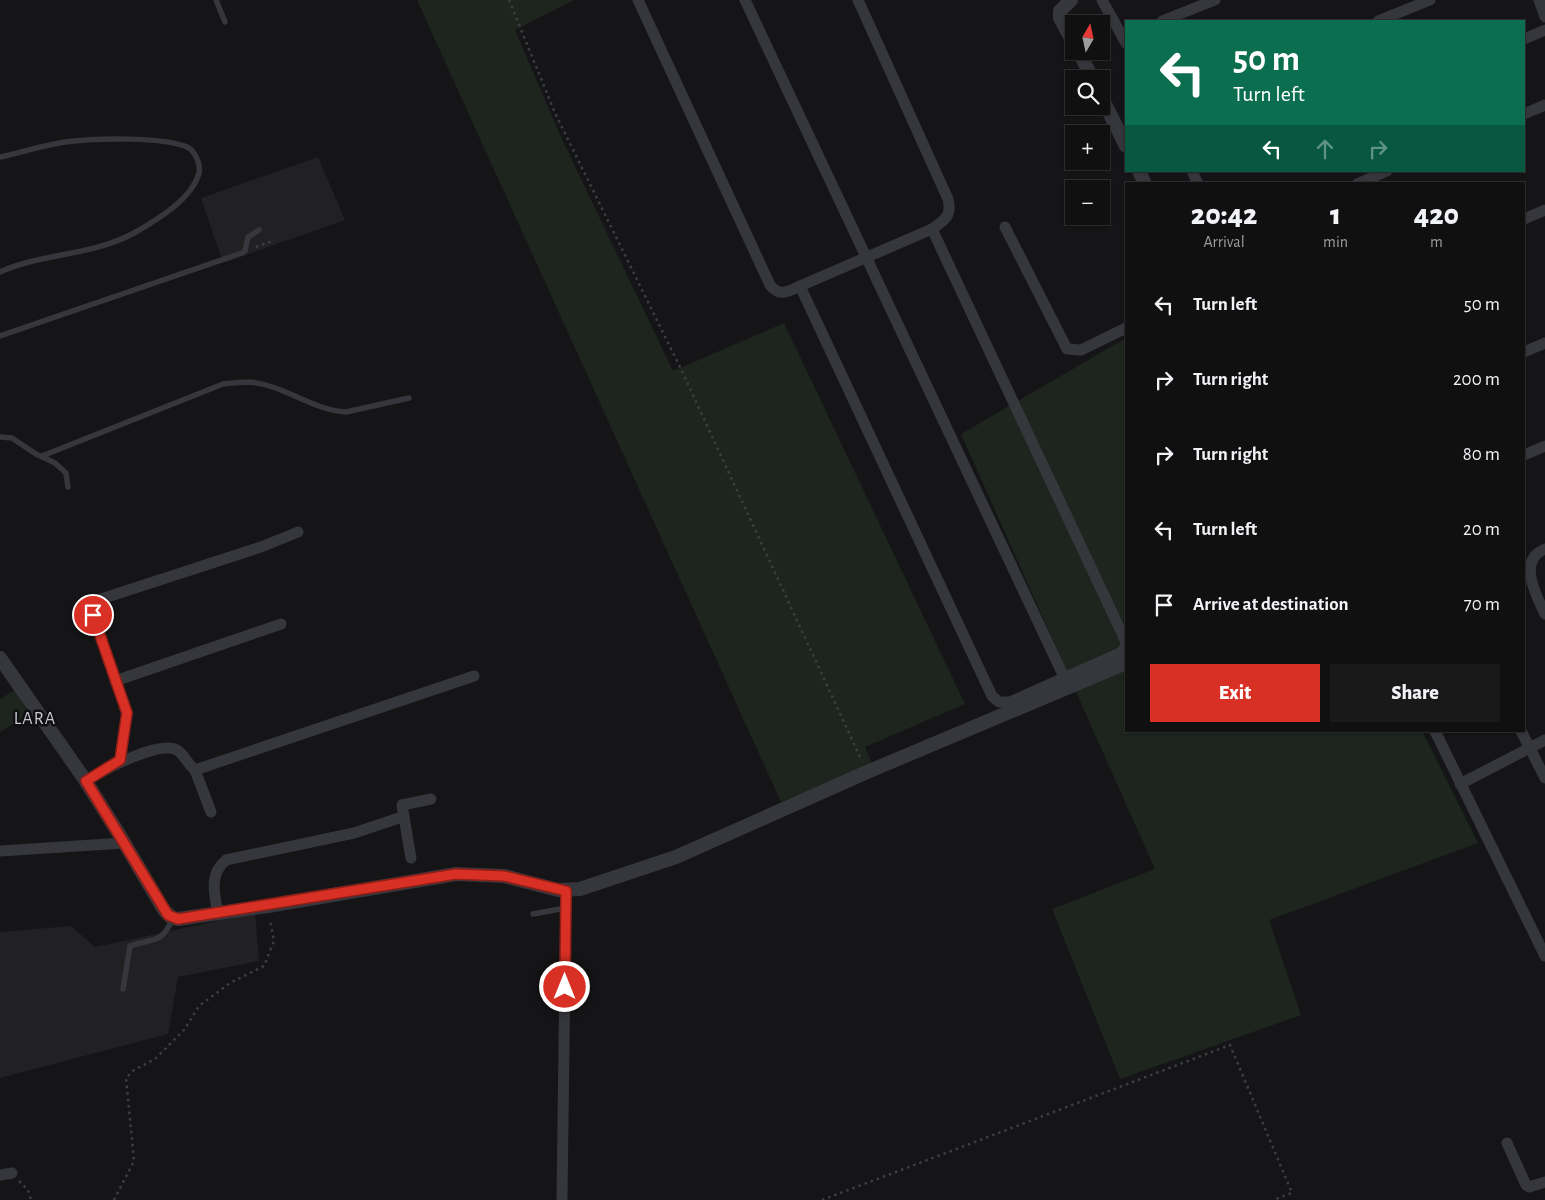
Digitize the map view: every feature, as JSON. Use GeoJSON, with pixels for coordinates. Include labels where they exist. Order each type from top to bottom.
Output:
{"type":"FeatureCollection","features":[{"type":"Feature","properties":{"kind":"street"},"geometry":{"type":"LineString","coordinates":[[638,0],[770,285],[775,291],[781,293],[932,229],[948,218],[951,210],[948,199],[858,0]]}},
{"type":"Feature","properties":{"kind":"street"},"geometry":{"type":"LineString","coordinates":[[745,0],[864,257],[1065,679]]}},
{"type":"Feature","properties":{"kind":"street"},"geometry":{"type":"LineString","coordinates":[[1065,27],[1060,18],[1060,11],[1071,0]]}},
{"type":"Feature","properties":{"kind":"street"},"geometry":{"type":"LineString","coordinates":[[1102,0],[1125,39]]}},
{"type":"Feature","properties":{"kind":"street"},"geometry":{"type":"LineString","coordinates":[[1165,20],[1215,0]]}},
{"type":"Feature","properties":{"kind":"street"},"geometry":{"type":"LineString","coordinates":[[1380,20],[1430,0]]}},
{"type":"Feature","properties":{"kind":"street"},"geometry":{"type":"LineString","coordinates":[[1539,0],[1545,16]]}},
{"type":"Feature","properties":{"kind":"street"},"geometry":{"type":"LineString","coordinates":[[1525,38],[1545,30]]}},
{"type":"Feature","properties":{"kind":"street"},"geometry":{"type":"LineString","coordinates":[[1525,114],[1545,105]]}},
{"type":"Feature","properties":{"kind":"street"},"geometry":{"type":"LineString","coordinates":[[1110,114],[1125,144]]}},
{"type":"Feature","properties":{"kind":"street"},"geometry":{"type":"LineString","coordinates":[[1362,182],[1385,172]]}},
{"type":"Feature","properties":{"kind":"street"},"geometry":{"type":"LineString","coordinates":[[1525,219],[1545,210]]}},
{"type":"Feature","properties":{"kind":"street"},"geometry":{"type":"LineString","coordinates":[[1005,227],[1068,349],[1081,350],[1125,328]]}},
{"type":"Feature","properties":{"kind":"street"},"geometry":{"type":"LineString","coordinates":[[932,229],[1125,640]]}},
{"type":"Feature","properties":{"kind":"street"},"geometry":{"type":"LineString","coordinates":[[800,286],[992,696],[999,702],[1010,702],[1120,654],[1125,649]]}},
{"type":"Feature","properties":{"kind":"street"},"geometry":{"type":"LineString","coordinates":[[1525,352],[1545,343]]}},
{"type":"Feature","properties":{"kind":"street"},"geometry":{"type":"LineString","coordinates":[[1525,455],[1545,446]]}},
{"type":"Feature","properties":{"kind":"street"},"geometry":{"type":"LineString","coordinates":[[120,760],[127,713],[93,615],[94,606],[98,600],[261,547],[298,532]]}},
{"type":"Feature","properties":{"kind":"street"},"geometry":{"type":"LineString","coordinates":[[1545,548],[1537,552],[1531,562],[1530,581],[1545,614]]}},
{"type":"Feature","properties":{"kind":"street"},"geometry":{"type":"LineString","coordinates":[[115,682],[281,624]]}},
{"type":"Feature","properties":{"kind":"street"},"geometry":{"type":"LineString","coordinates":[[0,658],[86,781],[164,910],[172,918],[268,906],[391,884],[470,873],[504,876],[566,891],[601,883],[676,857],[867,772],[1125,664]]}},
{"type":"Feature","properties":{"kind":"street"},"geometry":{"type":"LineString","coordinates":[[195,770],[474,676]]}},
{"type":"Feature","properties":{"kind":"street"},"geometry":{"type":"LineString","coordinates":[[1435,732],[1545,956]]}},
{"type":"Feature","properties":{"kind":"street"},"geometry":{"type":"LineString","coordinates":[[1522,732],[1545,778]]}},
{"type":"Feature","properties":{"kind":"street"},"geometry":{"type":"LineString","coordinates":[[1460,784],[1545,740]]}},
{"type":"Feature","properties":{"kind":"street"},"geometry":{"type":"LineString","coordinates":[[86,781],[120,760],[167,748],[178,751],[195,770],[211,812]]}},
{"type":"Feature","properties":{"kind":"street"},"geometry":{"type":"LineString","coordinates":[[410,858],[402,817],[402,805],[431,799]]}},
{"type":"Feature","properties":{"kind":"street"},"geometry":{"type":"LineString","coordinates":[[218,913],[214,893],[214,878],[221,864],[226,860],[354,834],[402,817]]}},
{"type":"Feature","properties":{"kind":"street"},"geometry":{"type":"LineString","coordinates":[[0,851],[124,843]]}},
{"type":"Feature","properties":{"kind":"street"},"geometry":{"type":"LineString","coordinates":[[562,1200],[566,891]]}},
{"type":"Feature","properties":{"kind":"street"},"geometry":{"type":"LineString","coordinates":[[1507,1144],[1526,1185],[1529,1187],[1545,1182]]}},
{"type":"Feature","properties":{"kind":"street"},"geometry":{"type":"LineString","coordinates":[[0,1175],[12,1174]]}},
{"type":"Feature","properties":{"kind":"lane"},"geometry":{"type":"LineString","coordinates":[[216,0],[225,22]]}},
{"type":"Feature","properties":{"kind":"lane"},"geometry":{"type":"LineString","coordinates":[[0,157],[73,141],[112,139],[160,142],[188,147],[196,157],[200,169],[195,185],[179,201],[133,233],[107,244],[0,272]]}},
{"type":"Feature","properties":{"kind":"lane"},"geometry":{"type":"LineString","coordinates":[[0,336],[246,251],[248,237],[259,230]]}},
{"type":"Feature","properties":{"kind":"lane"},"geometry":{"type":"LineString","coordinates":[[42,456],[223,384],[251,382],[279,390],[300,400],[346,412],[409,398]]}},
{"type":"Feature","properties":{"kind":"lane"},"geometry":{"type":"LineString","coordinates":[[0,436],[12,438],[55,463],[66,473],[68,487]]}},
{"type":"Feature","properties":{"kind":"lane"},"geometry":{"type":"LineString","coordinates":[[533,914],[566,908]]}},
{"type":"Feature","properties":{"kind":"lane"},"geometry":{"type":"LineString","coordinates":[[123,989],[130,946],[161,938],[167,932],[172,918]]}},
{"type":"Feature","properties":{"kind":"path"},"geometry":{"type":"LineString","coordinates":[[509,0],[555,113],[680,367],[867,772]]}},
{"type":"Feature","properties":{"kind":"path"},"geometry":{"type":"LineString","coordinates":[[246,251],[275,240]]}},
{"type":"Feature","properties":{"kind":"path"},"geometry":{"type":"LineString","coordinates":[[114,1200],[134,1161],[126,1078],[134,1070],[155,1059],[184,1030],[200,1006],[230,983],[264,966],[270,957],[274,941],[268,906]]}},
{"type":"Feature","properties":{"kind":"path"},"geometry":{"type":"LineString","coordinates":[[822,1200],[1230,1045],[1292,1193],[1273,1200]]}},
{"type":"Feature","properties":{"kind":"path"},"geometry":{"type":"LineString","coordinates":[[12,1174],[28,1190],[31,1200]]}},
{"type":"Feature","properties":{"kind":"shaded area"},"geometry":{"type":"Polygon","coordinates":[[[417,0],[574,0],[515,30],[561,137],[673,371],[784,323],[965,704],[865,747],[872,764],[781,802],[417,0]]]}},
{"type":"Feature","properties":{"kind":"shaded area"},"geometry":{"type":"Polygon","coordinates":[[[318,157],[345,220],[223,263],[201,198],[318,157]]]}},
{"type":"Feature","properties":{"kind":"shaded area"},"geometry":{"type":"Polygon","coordinates":[[[1125,339],[1125,732],[1422,732],[1478,843],[1269,920],[1301,1015],[1120,1079],[1052,909],[1155,869],[961,434],[1125,339]]]}},
{"type":"Feature","properties":{"kind":"shaded area"},"geometry":{"type":"Polygon","coordinates":[[[15,690],[29,714],[0,732],[0,699],[15,690]]]}},
{"type":"Feature","properties":{"kind":"shaded area"},"geometry":{"type":"Polygon","coordinates":[[[255,913],[259,961],[178,977],[168,1034],[0,1078],[0,932],[71,926],[95,947],[255,913]]]}},
{"type":"Feature","properties":{"kind":"district","name":"LARA"},"geometry":{"type":"Point","coordinates":[35,719]}},
{"type":"Feature","properties":{"kind":"route"},"geometry":{"type":"LineString","coordinates":[[93,615],[127,713],[120,760],[86,781],[168,915],[178,919],[268,906],[456,874],[470,873],[504,876],[566,891],[565,987]]}}]}
